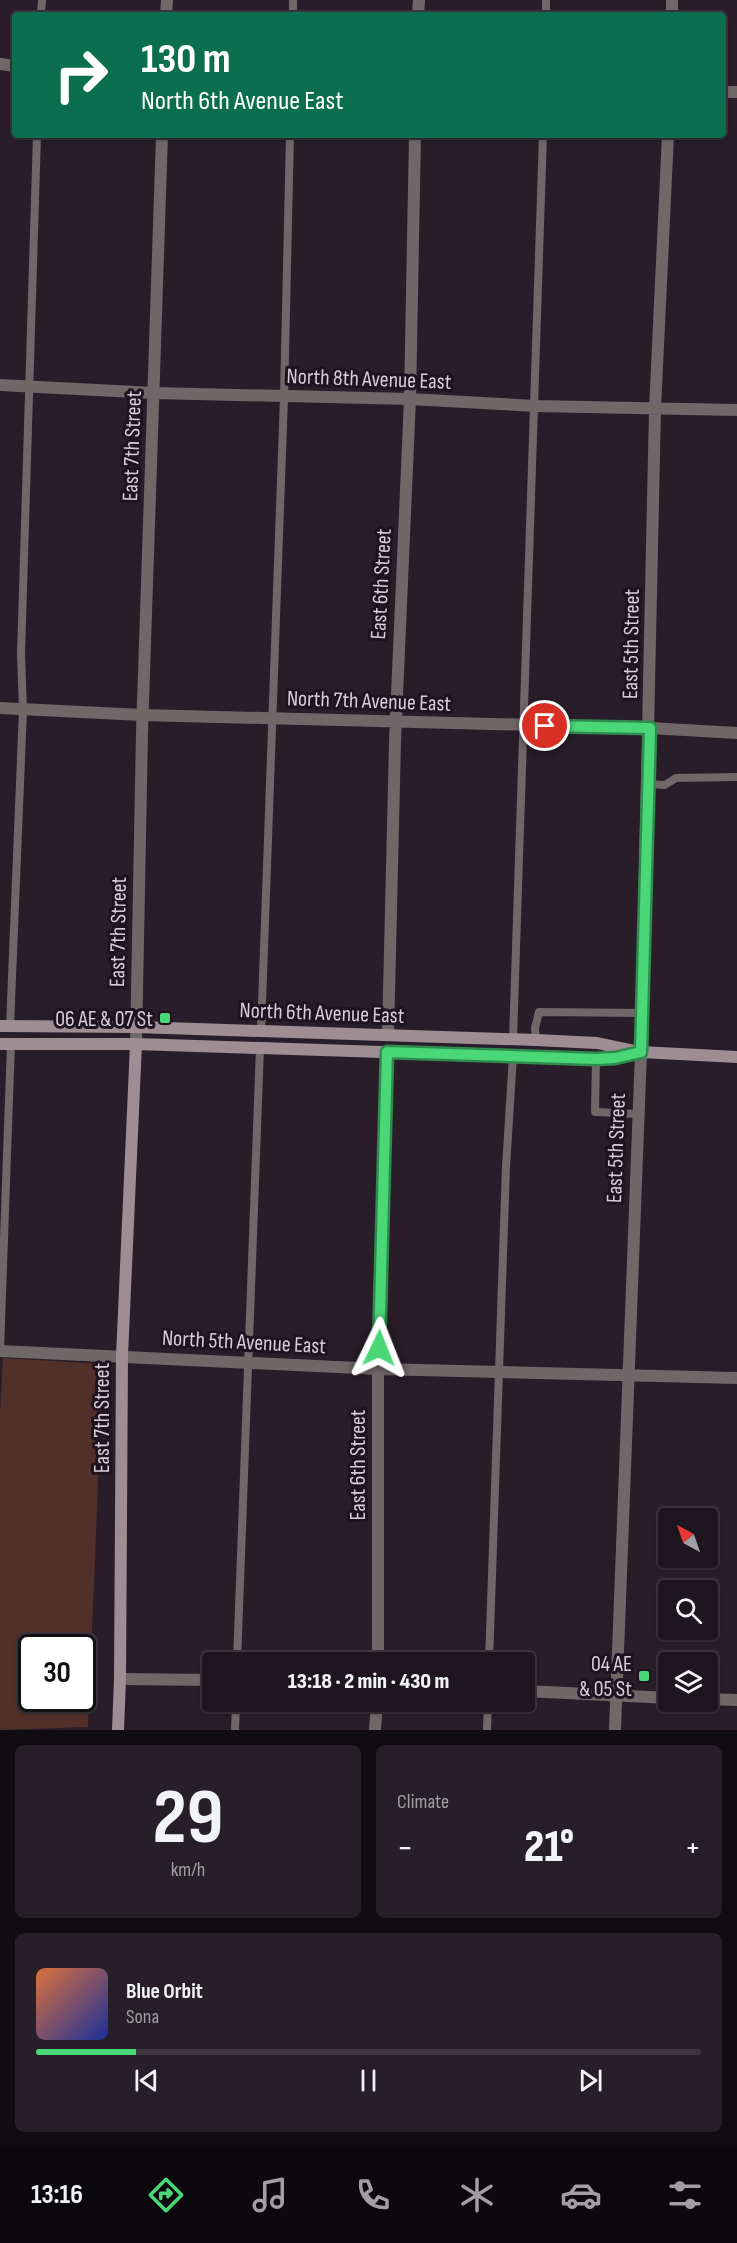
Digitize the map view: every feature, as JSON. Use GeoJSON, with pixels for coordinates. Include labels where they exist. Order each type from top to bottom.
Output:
{"type":"FeatureCollection","features":[{"type":"Feature","properties":{"kind":"main road","name":"North 6th Avenue East"},"geometry":{"type":"LineString","coordinates":[[5,1026],[136,1027],[597,1042],[641,1052],[737,1057]]}},
{"type":"Feature","properties":{"kind":"main road","name":"North 6th Avenue East"},"geometry":{"type":"LineString","coordinates":[[6,1044],[135,1044],[596,1059],[615,1058],[641,1052]]}},
{"type":"Feature","properties":{"kind":"main road","name":"East 7th Street"},"geometry":{"type":"LineString","coordinates":[[118,1730],[122,1356],[135,1044]]}},
{"type":"Feature","properties":{"kind":"street","name":"East 7th Street"},"geometry":{"type":"LineString","coordinates":[[135,1044],[142,715],[162,138]]}},
{"type":"Feature","properties":{"kind":"street","name":"East 6th Street"},"geometry":{"type":"LineString","coordinates":[[388,1035],[395,723],[410,399],[415,138]]}},
{"type":"Feature","properties":{"kind":"street","name":"East 5th Street"},"geometry":{"type":"LineString","coordinates":[[615,1730],[641,1052],[650,728],[655,409],[668,138]]}},
{"type":"Feature","properties":{"kind":"street","name":"North 8th Avenue East"},"geometry":{"type":"LineString","coordinates":[[0,385],[154,393],[410,399],[535,406],[737,410]]}},
{"type":"Feature","properties":{"kind":"street","name":"North 7th Avenue East"},"geometry":{"type":"LineString","coordinates":[[0,708],[142,715],[650,728],[737,733]]}},
{"type":"Feature","properties":{"kind":"street","name":"East 6th Street"},"geometry":{"type":"LineString","coordinates":[[378,1652],[378,1369],[387,1052]]}},
{"type":"Feature","properties":{"kind":"street","name":"North 5th Avenue East"},"geometry":{"type":"LineString","coordinates":[[0,1351],[378,1369],[737,1378]]}},
{"type":"Feature","properties":{"kind":"street"},"geometry":{"type":"LineString","coordinates":[[120,1679],[202,1680]]}},
{"type":"Feature","properties":{"kind":"street"},"geometry":{"type":"LineString","coordinates":[[535,1692],[658,1698]]}},
{"type":"Feature","properties":{"kind":"street"},"geometry":{"type":"LineString","coordinates":[[718,1699],[737,1700]]}},
{"type":"Feature","properties":{"kind":"street"},"geometry":{"type":"LineString","coordinates":[[375,1730],[376,1712]]}},
{"type":"Feature","properties":{"kind":"lane"},"geometry":{"type":"LineString","coordinates":[[5,1026],[23,710],[21,654],[37,138]]}},
{"type":"Feature","properties":{"kind":"lane"},"geometry":{"type":"LineString","coordinates":[[261,1032],[284,397],[290,138]]}},
{"type":"Feature","properties":{"kind":"lane"},"geometry":{"type":"LineString","coordinates":[[513,1039],[543,138]]}},
{"type":"Feature","properties":{"kind":"lane"},"geometry":{"type":"LineString","coordinates":[[648,784],[665,784],[676,778],[737,777]]}},
{"type":"Feature","properties":{"kind":"lane"},"geometry":{"type":"LineString","coordinates":[[536,1040],[539,1012],[641,1013]]}},
{"type":"Feature","properties":{"kind":"lane"},"geometry":{"type":"LineString","coordinates":[[0,1351],[6,1044]]}},
{"type":"Feature","properties":{"kind":"lane"},"geometry":{"type":"LineString","coordinates":[[237,1652],[260,1048]]}},
{"type":"Feature","properties":{"kind":"lane"},"geometry":{"type":"LineString","coordinates":[[489,1652],[513,1056]]}},
{"type":"Feature","properties":{"kind":"lane"},"geometry":{"type":"LineString","coordinates":[[596,1059],[595,1112],[638,1114]]}},
{"type":"Feature","properties":{"kind":"lane"},"geometry":{"type":"LineString","coordinates":[[235,1730],[236,1712]]}},
{"type":"Feature","properties":{"kind":"lane"},"geometry":{"type":"LineString","coordinates":[[487,1730],[488,1712]]}},
{"type":"Feature","properties":{"kind":"shaded area"},"geometry":{"type":"Polygon","coordinates":[[[3,1358],[103,1364],[92,1634],[18,1634],[18,1712],[89,1712],[88,1727],[0,1730],[0,1413],[3,1358]]]}},
{"type":"Feature","properties":{"kind":"place","name":"06 AE & 07 St"},"geometry":{"type":"Point","coordinates":[165,1018]}},
{"type":"Feature","properties":{"kind":"place","name":"04 AE & 05 St"},"geometry":{"type":"Point","coordinates":[644,1676]}},
{"type":"Feature","properties":{"kind":"route"},"geometry":{"type":"LineString","coordinates":[[379,1348],[387,1052],[596,1059],[615,1058],[641,1052],[650,728],[545,726]]}}]}
